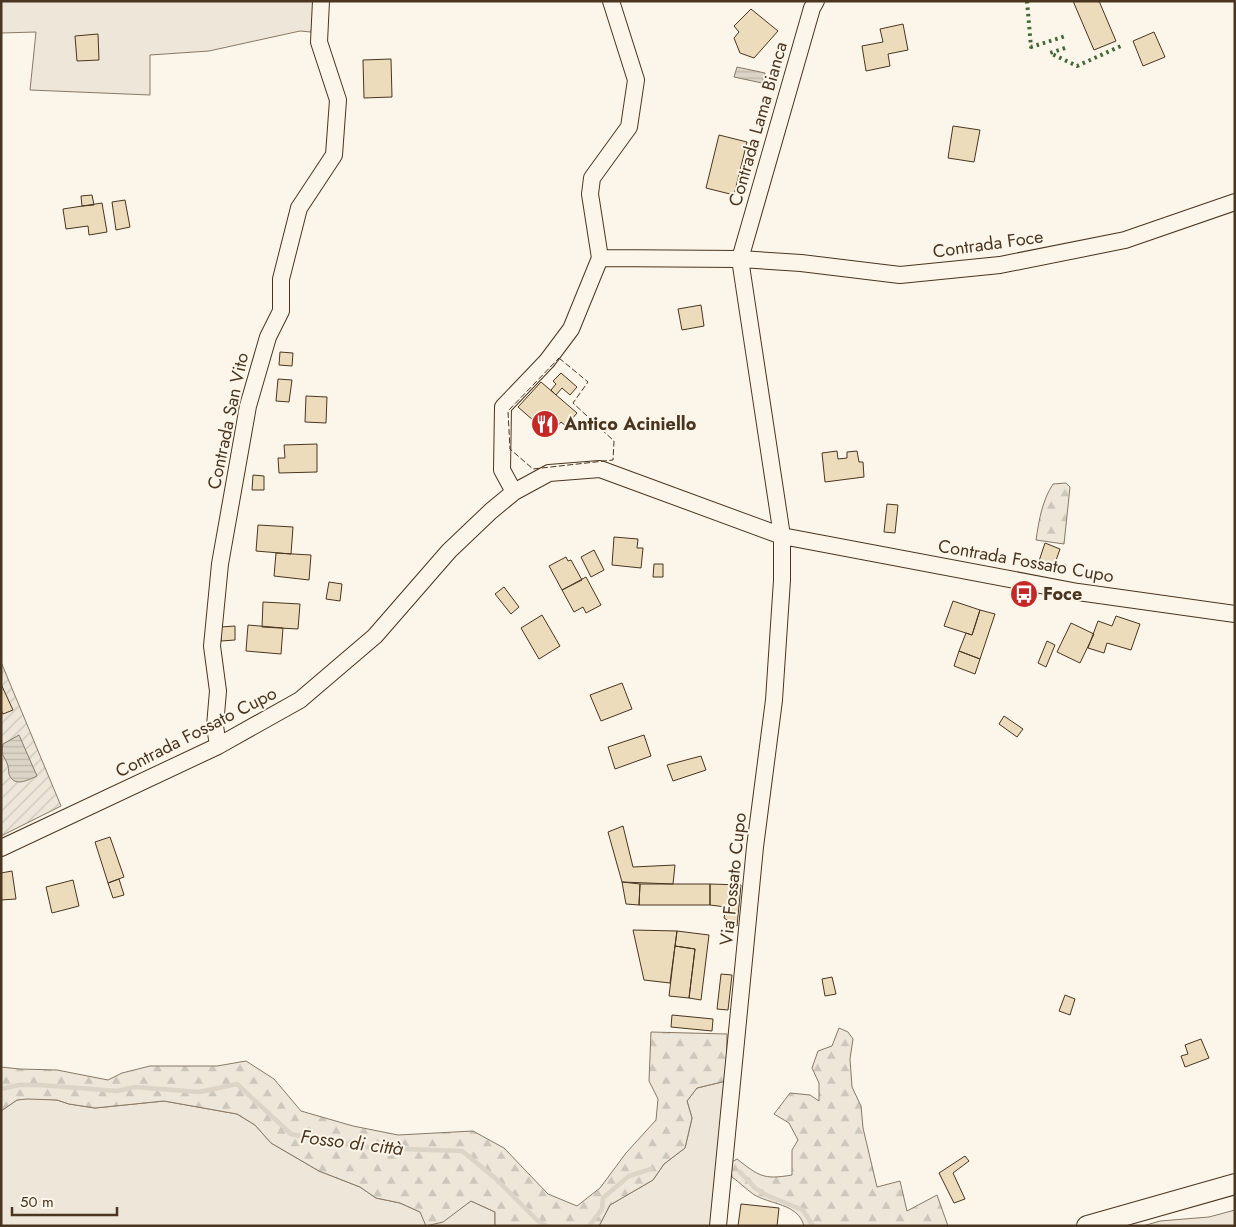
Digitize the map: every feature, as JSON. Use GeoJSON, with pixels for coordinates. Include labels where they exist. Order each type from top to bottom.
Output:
{"type":"FeatureCollection","features":[{"type":"Feature","properties":{"kind":"main road"},"geometry":{"type":"LineString","coordinates":[[1087,1226],[1235,1184]]}},
{"type":"Feature","properties":{"kind":"street","name":"Contrada San Vito"},"geometry":{"type":"LineString","coordinates":[[218,746],[215,726],[218,691],[212,646],[220,564],[248,406],[268,337],[281,311],[281,279],[299,208],[334,155],[338,100],[319,42],[321,1]]}},
{"type":"Feature","properties":{"kind":"street"},"geometry":{"type":"LineString","coordinates":[[514,492],[502,470],[503,407],[547,361],[571,329],[600,258],[590,194],[592,178],[629,127],[636,80],[611,1]]}},
{"type":"Feature","properties":{"kind":"street","name":"Contrada Lama Bianca"},"geometry":{"type":"LineString","coordinates":[[740,259],[812,8],[816,1]]}},
{"type":"Feature","properties":{"kind":"street","name":"Contrada Foce"},"geometry":{"type":"LineString","coordinates":[[600,258],[740,259],[801,263],[900,276],[1000,266],[1125,240],[1235,202]]}},
{"type":"Feature","properties":{"kind":"street"},"geometry":{"type":"LineString","coordinates":[[740,259],[782,536]]}},
{"type":"Feature","properties":{"kind":"street","name":"Contrada Fossato Cupo"},"geometry":{"type":"LineString","coordinates":[[1,848],[218,746],[300,700],[375,636],[449,551],[514,492],[549,473],[600,469],[782,536],[1078,592],[1235,614]]}},
{"type":"Feature","properties":{"kind":"street","name":"Via Fossato Cupo"},"geometry":{"type":"LineString","coordinates":[[718,1226],[755,847],[774,700],[782,580],[782,536]]}},
{"type":"Feature","properties":{"kind":"green space"},"geometry":{"type":"Polygon","coordinates":[[[1,1],[316,1],[311,32],[300,31],[209,51],[150,55],[150,95],[30,90],[36,32],[1,33],[1,1]]]}},
{"type":"Feature","properties":{"kind":"green space"},"geometry":{"type":"Polygon","coordinates":[[[1066,483],[1070,487],[1064,544],[1036,540],[1038,525],[1049,490],[1053,484],[1066,483]]]}},
{"type":"Feature","properties":{"kind":"green space"},"geometry":{"type":"Polygon","coordinates":[[[1,662],[61,806],[1,836],[1,662]]]}},
{"type":"Feature","properties":{"kind":"green space"},"geometry":{"type":"Polygon","coordinates":[[[839,1028],[848,1032],[853,1039],[850,1059],[852,1087],[861,1106],[863,1128],[877,1187],[900,1181],[907,1211],[937,1195],[948,1226],[804,1226],[801,1218],[796,1213],[760,1198],[732,1177],[730,1163],[737,1159],[756,1173],[768,1177],[792,1175],[792,1150],[798,1140],[789,1123],[774,1114],[790,1093],[810,1095],[819,1101],[819,1083],[812,1068],[818,1051],[832,1046],[839,1028]]]}},
{"type":"Feature","properties":{"kind":"green space"},"geometry":{"type":"Polygon","coordinates":[[[651,1032],[727,1034],[726,1081],[697,1088],[687,1101],[692,1118],[685,1148],[664,1164],[653,1180],[610,1205],[599,1226],[495,1226],[495,1212],[471,1201],[443,1222],[426,1226],[420,1212],[400,1203],[376,1198],[360,1187],[319,1171],[271,1143],[255,1125],[237,1114],[164,1101],[95,1108],[57,1100],[27,1099],[17,1100],[1,1111],[1,1067],[57,1070],[108,1080],[122,1073],[150,1066],[217,1066],[246,1061],[274,1079],[301,1111],[353,1126],[398,1135],[473,1131],[504,1148],[548,1194],[577,1206],[600,1188],[626,1153],[656,1120],[658,1099],[649,1081],[651,1032]]]}},
{"type":"Feature","properties":{"kind":"green space"},"geometry":{"type":"Polygon","coordinates":[[[726,1081],[710,1226],[599,1226],[610,1205],[653,1180],[664,1164],[685,1148],[692,1118],[687,1101],[697,1088],[726,1081]]]}},
{"type":"Feature","properties":{"kind":"green space"},"geometry":{"type":"Polygon","coordinates":[[[27,1098],[57,1100],[95,1108],[164,1101],[237,1114],[255,1125],[271,1143],[319,1171],[360,1187],[376,1198],[400,1203],[420,1212],[461,1208],[471,1201],[495,1212],[495,1226],[1,1226],[1,1111],[17,1100],[27,1098]]]}},
{"type":"Feature","properties":{"kind":"green space"},"geometry":{"type":"Polygon","coordinates":[[[1235,1210],[1235,1226],[1143,1226],[1160,1221],[1209,1217],[1235,1210]]]}},
{"type":"Feature","properties":{"kind":"shaded area"},"geometry":{"type":"Polygon","coordinates":[[[737,67],[765,73],[762,83],[734,77],[737,67]]]}},
{"type":"Feature","properties":{"kind":"shaded area"},"geometry":{"type":"Polygon","coordinates":[[[19,735],[37,776],[21,782],[14,781],[11,778],[2,751],[3,744],[19,735]]]}},
{"type":"Feature","properties":{"kind":"building"},"geometry":{"type":"Polygon","coordinates":[[[1073,1],[1099,1],[1116,41],[1094,50],[1073,1]]]}},
{"type":"Feature","properties":{"kind":"building"},"geometry":{"type":"Polygon","coordinates":[[[751,9],[778,31],[754,58],[740,53],[734,38],[739,32],[734,26],[751,9]]]}},
{"type":"Feature","properties":{"kind":"building"},"geometry":{"type":"Polygon","coordinates":[[[903,24],[908,50],[888,54],[890,66],[866,71],[862,46],[883,42],[880,29],[903,24]]]}},
{"type":"Feature","properties":{"kind":"building"},"geometry":{"type":"Polygon","coordinates":[[[1154,32],[1165,57],[1143,66],[1133,41],[1154,32]]]}},
{"type":"Feature","properties":{"kind":"building"},"geometry":{"type":"Polygon","coordinates":[[[98,34],[99,60],[77,61],[75,36],[98,34]]]}},
{"type":"Feature","properties":{"kind":"building"},"geometry":{"type":"Polygon","coordinates":[[[391,59],[392,97],[364,98],[363,60],[391,59]]]}},
{"type":"Feature","properties":{"kind":"building"},"geometry":{"type":"Polygon","coordinates":[[[953,126],[980,130],[974,162],[948,158],[953,126]]]}},
{"type":"Feature","properties":{"kind":"building"},"geometry":{"type":"Polygon","coordinates":[[[719,135],[747,142],[734,195],[706,188],[719,135]]]}},
{"type":"Feature","properties":{"kind":"building"},"geometry":{"type":"Polygon","coordinates":[[[92,195],[94,205],[82,206],[81,196],[92,195]]]}},
{"type":"Feature","properties":{"kind":"building"},"geometry":{"type":"Polygon","coordinates":[[[125,200],[130,227],[116,230],[112,202],[125,200]]]}},
{"type":"Feature","properties":{"kind":"building"},"geometry":{"type":"Polygon","coordinates":[[[102,203],[107,232],[89,235],[88,226],[66,229],[63,209],[102,203]]]}},
{"type":"Feature","properties":{"kind":"building"},"geometry":{"type":"Polygon","coordinates":[[[701,305],[704,326],[682,330],[678,309],[701,305]]]}},
{"type":"Feature","properties":{"kind":"building"},"geometry":{"type":"Polygon","coordinates":[[[280,352],[293,353],[292,366],[279,365],[280,352]]]}},
{"type":"Feature","properties":{"kind":"building"},"geometry":{"type":"Polygon","coordinates":[[[561,373],[577,387],[570,395],[562,388],[556,395],[551,390],[556,384],[553,381],[561,373]]]}},
{"type":"Feature","properties":{"kind":"building"},"geometry":{"type":"Polygon","coordinates":[[[278,379],[292,380],[289,402],[276,401],[278,379]]]}},
{"type":"Feature","properties":{"kind":"building"},"geometry":{"type":"Polygon","coordinates":[[[541,382],[577,413],[566,426],[561,422],[550,435],[518,407],[541,382]]]}},
{"type":"Feature","properties":{"kind":"building"},"geometry":{"type":"Polygon","coordinates":[[[306,396],[327,397],[326,423],[305,422],[306,396]]]}},
{"type":"Feature","properties":{"kind":"building"},"geometry":{"type":"Polygon","coordinates":[[[317,444],[317,472],[279,473],[278,458],[285,458],[284,445],[317,444]]]}},
{"type":"Feature","properties":{"kind":"building"},"geometry":{"type":"Polygon","coordinates":[[[837,451],[838,459],[847,458],[847,452],[857,451],[859,462],[863,462],[864,477],[825,482],[822,453],[837,451]]]}},
{"type":"Feature","properties":{"kind":"building"},"geometry":{"type":"Polygon","coordinates":[[[253,475],[264,476],[264,490],[252,490],[253,475]]]}},
{"type":"Feature","properties":{"kind":"building"},"geometry":{"type":"Polygon","coordinates":[[[887,504],[898,505],[895,533],[884,532],[887,504]]]}},
{"type":"Feature","properties":{"kind":"building"},"geometry":{"type":"Polygon","coordinates":[[[258,525],[293,527],[291,554],[256,551],[258,525]]]}},
{"type":"Feature","properties":{"kind":"building"},"geometry":{"type":"Polygon","coordinates":[[[614,537],[638,539],[637,548],[643,548],[641,568],[612,565],[614,537]]]}},
{"type":"Feature","properties":{"kind":"building"},"geometry":{"type":"Polygon","coordinates":[[[1045,543],[1060,549],[1053,569],[1038,564],[1045,543]]]}},
{"type":"Feature","properties":{"kind":"building"},"geometry":{"type":"Polygon","coordinates":[[[594,550],[604,570],[591,577],[581,557],[594,550]]]}},
{"type":"Feature","properties":{"kind":"building"},"geometry":{"type":"Polygon","coordinates":[[[276,553],[311,555],[309,580],[274,576],[276,553]]]}},
{"type":"Feature","properties":{"kind":"building"},"geometry":{"type":"Polygon","coordinates":[[[566,557],[568,561],[571,560],[582,580],[562,590],[549,566],[566,557]]]}},
{"type":"Feature","properties":{"kind":"building"},"geometry":{"type":"Polygon","coordinates":[[[654,564],[663,564],[663,577],[653,577],[654,564]]]}},
{"type":"Feature","properties":{"kind":"building"},"geometry":{"type":"Polygon","coordinates":[[[586,577],[601,605],[586,613],[583,607],[574,612],[562,590],[586,577]]]}},
{"type":"Feature","properties":{"kind":"building"},"geometry":{"type":"Polygon","coordinates":[[[329,582],[342,584],[340,601],[326,599],[329,582]]]}},
{"type":"Feature","properties":{"kind":"building"},"geometry":{"type":"Polygon","coordinates":[[[504,587],[519,607],[511,614],[495,594],[504,587]]]}},
{"type":"Feature","properties":{"kind":"building"},"geometry":{"type":"Polygon","coordinates":[[[953,601],[980,610],[972,635],[944,626],[953,601]]]}},
{"type":"Feature","properties":{"kind":"building"},"geometry":{"type":"Polygon","coordinates":[[[263,602],[300,604],[298,629],[262,627],[263,602]]]}},
{"type":"Feature","properties":{"kind":"building"},"geometry":{"type":"Polygon","coordinates":[[[980,610],[995,614],[980,659],[959,651],[966,633],[972,635],[980,610]]]}},
{"type":"Feature","properties":{"kind":"building"},"geometry":{"type":"Polygon","coordinates":[[[542,615],[560,646],[539,659],[521,628],[542,615]]]}},
{"type":"Feature","properties":{"kind":"building"},"geometry":{"type":"Polygon","coordinates":[[[1116,616],[1140,624],[1131,650],[1107,643],[1104,653],[1088,648],[1098,621],[1112,626],[1116,616]]]}},
{"type":"Feature","properties":{"kind":"building"},"geometry":{"type":"Polygon","coordinates":[[[1071,623],[1094,634],[1080,663],[1057,652],[1071,623]]]}},
{"type":"Feature","properties":{"kind":"building"},"geometry":{"type":"Polygon","coordinates":[[[248,625],[283,628],[281,654],[246,651],[248,625]]]}},
{"type":"Feature","properties":{"kind":"building"},"geometry":{"type":"Polygon","coordinates":[[[235,626],[235,640],[221,641],[221,627],[235,626]]]}},
{"type":"Feature","properties":{"kind":"building"},"geometry":{"type":"Polygon","coordinates":[[[1047,641],[1055,645],[1046,667],[1038,663],[1047,641]]]}},
{"type":"Feature","properties":{"kind":"building"},"geometry":{"type":"Polygon","coordinates":[[[959,651],[980,659],[975,674],[954,666],[959,651]]]}},
{"type":"Feature","properties":{"kind":"building"},"geometry":{"type":"Polygon","coordinates":[[[622,683],[632,709],[601,721],[590,695],[622,683]]]}},
{"type":"Feature","properties":{"kind":"building"},"geometry":{"type":"Polygon","coordinates":[[[1,684],[13,710],[3,714],[1,710],[1,684]]]}},
{"type":"Feature","properties":{"kind":"building"},"geometry":{"type":"Polygon","coordinates":[[[1004,716],[1023,729],[1017,737],[999,724],[1004,716]]]}},
{"type":"Feature","properties":{"kind":"building"},"geometry":{"type":"Polygon","coordinates":[[[644,735],[651,756],[615,769],[608,747],[644,735]]]}},
{"type":"Feature","properties":{"kind":"building"},"geometry":{"type":"Polygon","coordinates":[[[701,756],[706,770],[673,781],[667,765],[701,756]]]}},
{"type":"Feature","properties":{"kind":"building"},"geometry":{"type":"Polygon","coordinates":[[[623,826],[633,867],[675,865],[673,884],[622,882],[608,832],[623,826]]]}},
{"type":"Feature","properties":{"kind":"building"},"geometry":{"type":"Polygon","coordinates":[[[110,837],[124,877],[108,883],[95,842],[110,837]]]}},
{"type":"Feature","properties":{"kind":"building"},"geometry":{"type":"Polygon","coordinates":[[[12,871],[16,899],[1,900],[1,873],[12,871]]]}},
{"type":"Feature","properties":{"kind":"building"},"geometry":{"type":"Polygon","coordinates":[[[119,879],[124,895],[113,898],[108,883],[119,879]]]}},
{"type":"Feature","properties":{"kind":"building"},"geometry":{"type":"Polygon","coordinates":[[[73,880],[79,906],[52,913],[46,887],[73,880]]]}},
{"type":"Feature","properties":{"kind":"building"},"geometry":{"type":"Polygon","coordinates":[[[622,882],[640,884],[639,905],[626,904],[622,882]]]}},
{"type":"Feature","properties":{"kind":"building"},"geometry":{"type":"Polygon","coordinates":[[[640,884],[710,884],[710,905],[639,905],[640,884]]]}},
{"type":"Feature","properties":{"kind":"building"},"geometry":{"type":"Polygon","coordinates":[[[710,884],[741,885],[737,926],[724,918],[726,907],[710,905],[710,884]]]}},
{"type":"Feature","properties":{"kind":"building"},"geometry":{"type":"Polygon","coordinates":[[[633,930],[677,931],[670,983],[644,980],[633,930]]]}},
{"type":"Feature","properties":{"kind":"building"},"geometry":{"type":"Polygon","coordinates":[[[677,931],[709,935],[701,1000],[689,998],[695,949],[675,946],[677,931]]]}},
{"type":"Feature","properties":{"kind":"building"},"geometry":{"type":"Polygon","coordinates":[[[675,946],[695,949],[689,998],[669,996],[675,946]]]}},
{"type":"Feature","properties":{"kind":"building"},"geometry":{"type":"Polygon","coordinates":[[[721,974],[732,975],[728,1010],[717,1009],[721,974]]]}},
{"type":"Feature","properties":{"kind":"building"},"geometry":{"type":"Polygon","coordinates":[[[832,977],[836,994],[825,996],[822,979],[832,977]]]}},
{"type":"Feature","properties":{"kind":"building"},"geometry":{"type":"Polygon","coordinates":[[[1065,995],[1075,999],[1070,1015],[1059,1011],[1065,995]]]}},
{"type":"Feature","properties":{"kind":"building"},"geometry":{"type":"Polygon","coordinates":[[[672,1015],[713,1019],[712,1031],[671,1027],[672,1015]]]}},
{"type":"Feature","properties":{"kind":"building"},"geometry":{"type":"Polygon","coordinates":[[[1201,1039],[1209,1058],[1185,1067],[1181,1056],[1188,1054],[1185,1045],[1201,1039]]]}},
{"type":"Feature","properties":{"kind":"building"},"geometry":{"type":"Polygon","coordinates":[[[965,1156],[969,1161],[953,1173],[965,1199],[954,1203],[939,1173],[965,1156]]]}},
{"type":"Feature","properties":{"kind":"building"},"geometry":{"type":"Polygon","coordinates":[[[741,1204],[779,1208],[777,1226],[738,1226],[741,1204]]]}},
{"type":"Feature","properties":{"kind":"waterway","name":"Fosso di città"},"geometry":{"type":"LineString","coordinates":[[1,1089],[19,1085],[40,1085],[117,1091],[135,1087],[199,1092],[237,1084],[291,1134],[373,1148],[462,1151],[495,1178],[538,1221],[546,1226]]}},
{"type":"Feature","properties":{"kind":"waterway"},"geometry":{"type":"LineString","coordinates":[[589,1226],[602,1209],[603,1198],[629,1176],[651,1169]]}},
{"type":"Feature","properties":{"kind":"waterway"},"geometry":{"type":"LineString","coordinates":[[740,1172],[755,1188],[766,1195],[803,1210],[813,1226]]}},
{"type":"Feature","properties":{"kind":"hedge"},"geometry":{"type":"LineString","coordinates":[[1027,1],[1031,47],[1066,36]]}},
{"type":"Feature","properties":{"kind":"hedge"},"geometry":{"type":"LineString","coordinates":[[1065,48],[1050,53],[1077,66],[1121,46]]}},
{"type":"Feature","properties":{"kind":"fence"},"geometry":{"type":"LineString","coordinates":[[559,358],[588,382],[573,403],[614,441],[613,460],[533,469],[510,449],[508,411],[559,358]]}},
{"type":"Feature","properties":{"kind":"place","name":"Antico Aciniello"},"geometry":{"type":"Point","coordinates":[545,424]}},
{"type":"Feature","properties":{"kind":"place","name":"Foce"},"geometry":{"type":"Point","coordinates":[1024,594]}}]}
